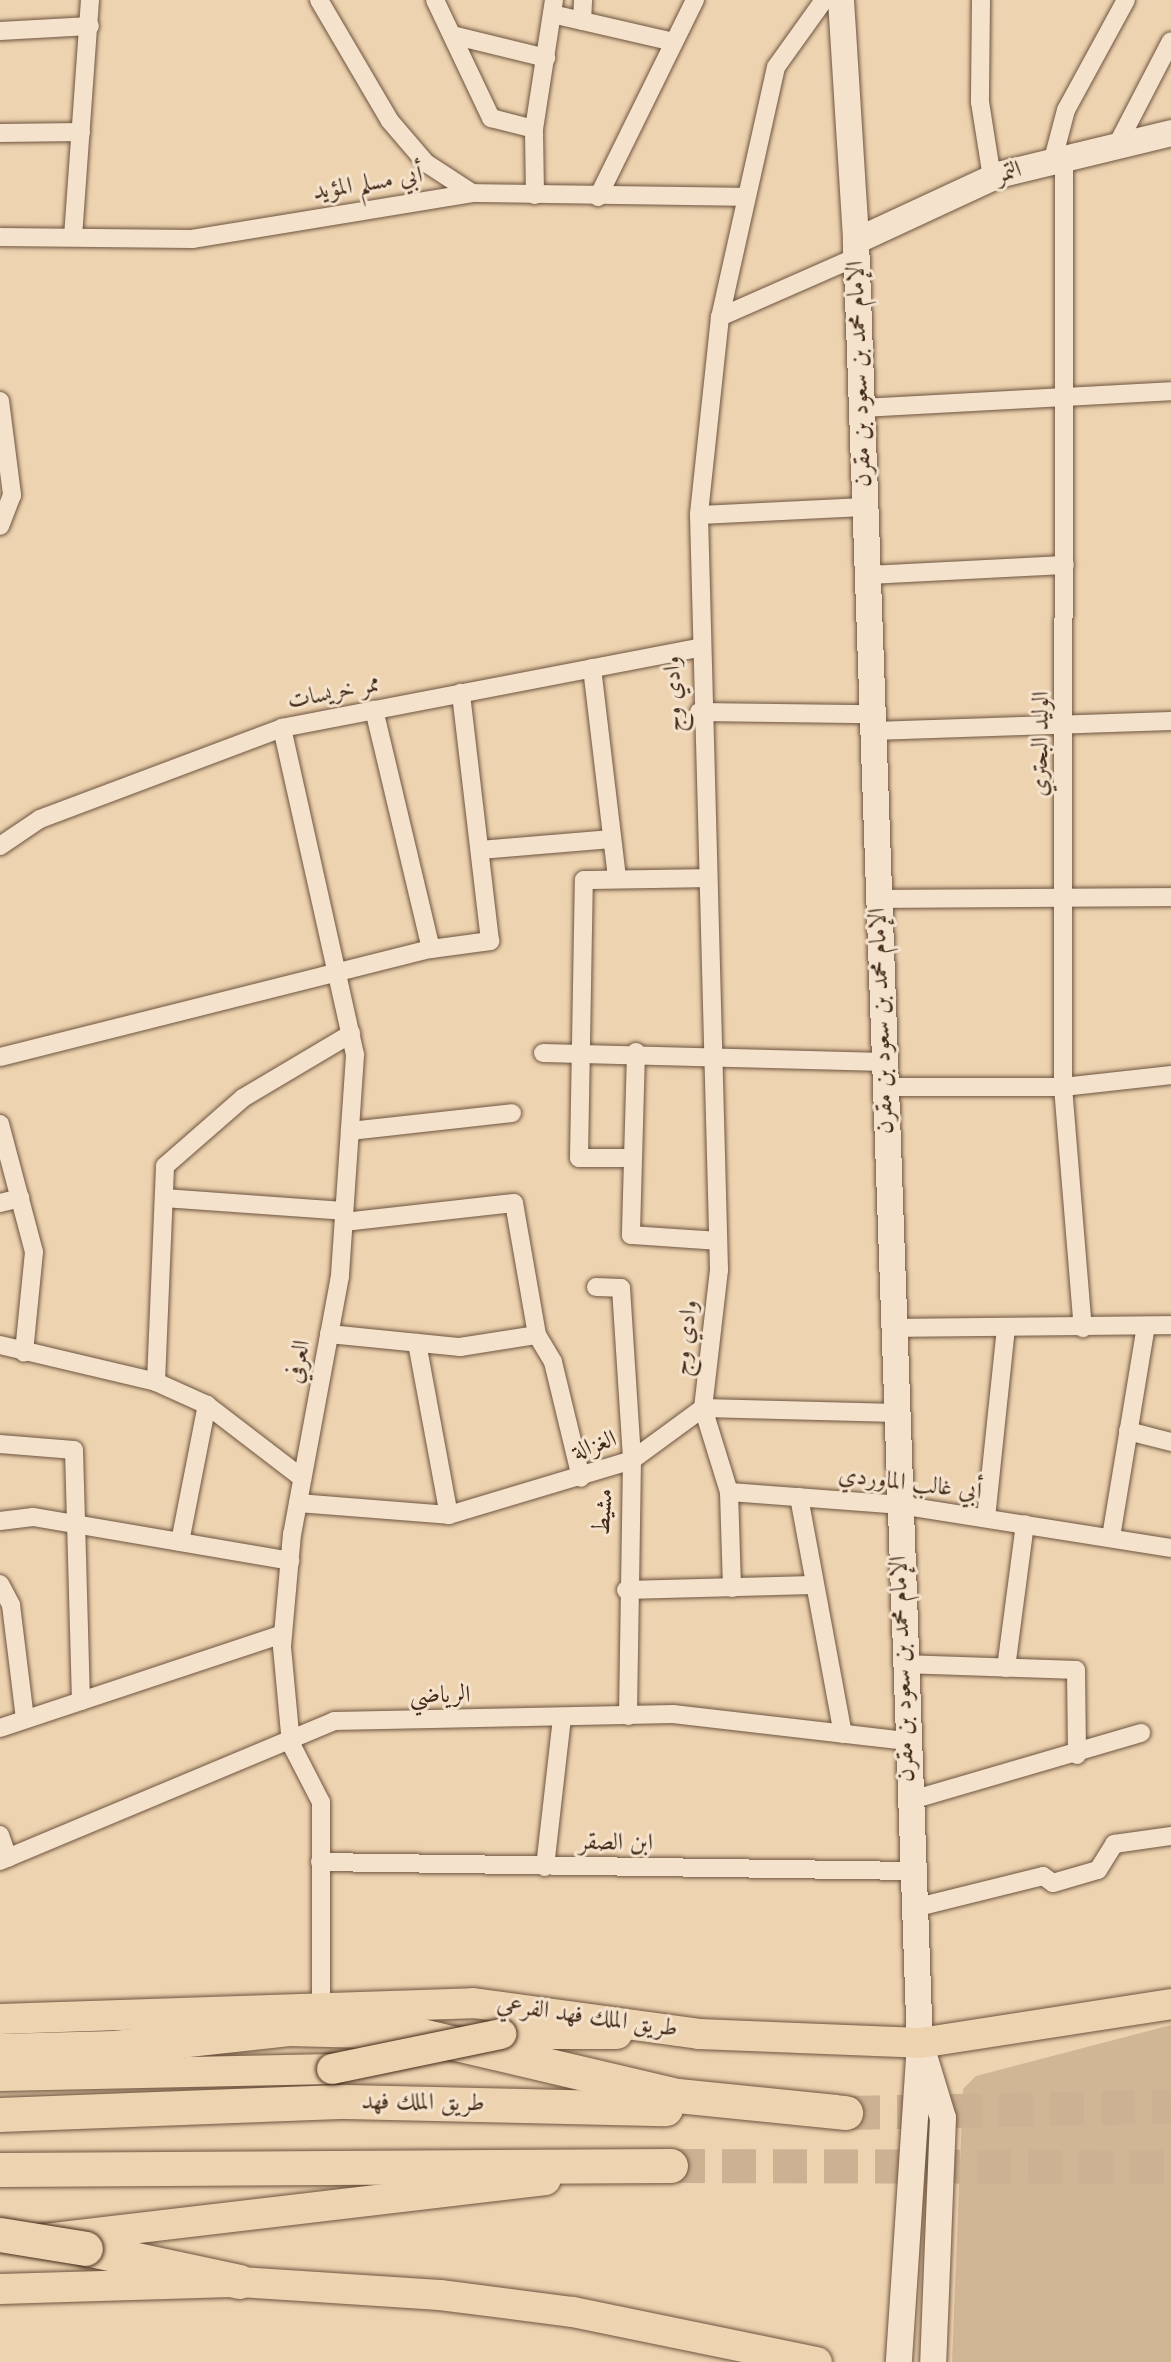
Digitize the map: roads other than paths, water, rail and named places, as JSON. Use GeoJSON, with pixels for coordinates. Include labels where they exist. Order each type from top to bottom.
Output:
{"type":"FeatureCollection","features":[{"type":"Feature","properties":{"kind":"highway","name":"طريق الملك فهد"},"geometry":{"type":"LineString","coordinates":[[0,2051],[154,2045],[289,2029],[405,2032],[678,2096],[846,2113],[346,2102],[0,2115]]}},
{"type":"Feature","properties":{"kind":"highway"},"geometry":{"type":"LineString","coordinates":[[0,2170],[671,2166]]}},
{"type":"Feature","properties":{"kind":"highway"},"geometry":{"type":"LineString","coordinates":[[0,2235],[86,2249],[240,2282]]}},
{"type":"Feature","properties":{"kind":"main road","name":"طريق الملك فهد الفرعي"},"geometry":{"type":"LineString","coordinates":[[0,2019],[321,2004],[516,2006],[699,2034],[920,2043],[1171,2004]]}},
{"type":"Feature","properties":{"kind":"main road"},"geometry":{"type":"LineString","coordinates":[[0,2076],[332,2069],[501,2034],[699,2034]]}},
{"type":"Feature","properties":{"kind":"main road"},"geometry":{"type":"LineString","coordinates":[[0,2246],[131,2224],[671,2166]]}},
{"type":"Feature","properties":{"kind":"main road"},"geometry":{"type":"LineString","coordinates":[[0,2289],[240,2282],[573,2312],[817,2362]]}},
{"type":"Feature","properties":{"kind":"street"},"geometry":{"type":"LineString","coordinates":[[73,237],[90,0]]}},
{"type":"Feature","properties":{"kind":"street"},"geometry":{"type":"LineString","coordinates":[[319,0],[390,121],[426,163],[472,193]]}},
{"type":"Feature","properties":{"kind":"street"},"geometry":{"type":"LineString","coordinates":[[435,0],[491,118],[534,129]]}},
{"type":"Feature","properties":{"kind":"street"},"geometry":{"type":"LineString","coordinates":[[582,21],[583,0]]}},
{"type":"Feature","properties":{"kind":"street"},"geometry":{"type":"LineString","coordinates":[[598,197],[695,0]]}},
{"type":"Feature","properties":{"kind":"street","name":"وادي وج"},"geometry":{"type":"LineString","coordinates":[[703,1408],[718,1241],[697,648],[699,515],[720,317],[776,67],[824,0]]}},
{"type":"Feature","properties":{"kind":"street","name":"الإمام محمد بن سعود بن مقرن"},"geometry":{"type":"LineString","coordinates":[[841,0],[857,249],[910,1871],[920,2043],[899,2362]]}},
{"type":"Feature","properties":{"kind":"street"},"geometry":{"type":"LineString","coordinates":[[981,0],[980,102],[992,178]]}},
{"type":"Feature","properties":{"kind":"street","name":"الوليد البحتري"},"geometry":{"type":"LineString","coordinates":[[1083,1328],[1063,1087],[1060,895],[1068,723],[1058,161],[1066,110],[1126,0]]}},
{"type":"Feature","properties":{"kind":"street"},"geometry":{"type":"LineString","coordinates":[[535,195],[534,129],[553,7],[582,21],[674,42]]}},
{"type":"Feature","properties":{"kind":"street"},"geometry":{"type":"LineString","coordinates":[[0,31],[90,26]]}},
{"type":"Feature","properties":{"kind":"street"},"geometry":{"type":"LineString","coordinates":[[452,35],[546,58]]}},
{"type":"Feature","properties":{"kind":"street"},"geometry":{"type":"LineString","coordinates":[[1116,147],[1171,41]]}},
{"type":"Feature","properties":{"kind":"street"},"geometry":{"type":"LineString","coordinates":[[0,133],[81,132]]}},
{"type":"Feature","properties":{"kind":"street","name":"التمر"},"geometry":{"type":"LineString","coordinates":[[857,249],[992,178],[1171,133]]}},
{"type":"Feature","properties":{"kind":"street","name":"أبي مسلم المؤيد"},"geometry":{"type":"LineString","coordinates":[[0,237],[192,239],[472,193],[746,197]]}},
{"type":"Feature","properties":{"kind":"street"},"geometry":{"type":"LineString","coordinates":[[720,317],[857,249]]}},
{"type":"Feature","properties":{"kind":"street"},"geometry":{"type":"LineString","coordinates":[[862,408],[1171,391]]}},
{"type":"Feature","properties":{"kind":"street"},"geometry":{"type":"LineString","coordinates":[[0,401],[6,497],[0,526]]}},
{"type":"Feature","properties":{"kind":"street"},"geometry":{"type":"LineString","coordinates":[[699,515],[865,507]]}},
{"type":"Feature","properties":{"kind":"street"},"geometry":{"type":"LineString","coordinates":[[868,575],[1065,565]]}},
{"type":"Feature","properties":{"kind":"street","name":"ممر خريسات"},"geometry":{"type":"LineString","coordinates":[[0,846],[40,819],[282,728],[697,648]]}},
{"type":"Feature","properties":{"kind":"street"},"geometry":{"type":"LineString","coordinates":[[592,668],[617,879]]}},
{"type":"Feature","properties":{"kind":"street"},"geometry":{"type":"LineString","coordinates":[[0,1057],[338,968],[431,949],[490,941],[461,693]]}},
{"type":"Feature","properties":{"kind":"street"},"geometry":{"type":"LineString","coordinates":[[374,710],[431,949]]}},
{"type":"Feature","properties":{"kind":"street"},"geometry":{"type":"LineString","coordinates":[[699,712],[873,722],[1171,721]]}},
{"type":"Feature","properties":{"kind":"street","name":"العرفي"},"geometry":{"type":"LineString","coordinates":[[282,728],[351,1034],[350,1131],[344,1216],[329,1334],[298,1503],[283,1634],[291,1744],[321,1802],[321,2004]]}},
{"type":"Feature","properties":{"kind":"street"},"geometry":{"type":"LineString","coordinates":[[480,850],[612,839]]}},
{"type":"Feature","properties":{"kind":"street"},"geometry":{"type":"LineString","coordinates":[[633,1158],[579,1158],[578,1052],[584,880],[705,878]]}},
{"type":"Feature","properties":{"kind":"street"},"geometry":{"type":"LineString","coordinates":[[879,899],[1060,895],[1171,897]]}},
{"type":"Feature","properties":{"kind":"street"},"geometry":{"type":"LineString","coordinates":[[156,1382],[165,1166],[243,1098],[351,1034]]}},
{"type":"Feature","properties":{"kind":"street"},"geometry":{"type":"LineString","coordinates":[[636,1052],[631,1235],[718,1241]]}},
{"type":"Feature","properties":{"kind":"street"},"geometry":{"type":"LineString","coordinates":[[543,1053],[711,1052],[885,1075],[1063,1087],[1171,1075]]}},
{"type":"Feature","properties":{"kind":"street"},"geometry":{"type":"LineString","coordinates":[[350,1131],[512,1113]]}},
{"type":"Feature","properties":{"kind":"street"},"geometry":{"type":"LineString","coordinates":[[0,1124],[34,1252],[24,1353]]}},
{"type":"Feature","properties":{"kind":"street"},"geometry":{"type":"LineString","coordinates":[[0,1203],[20,1198]]}},
{"type":"Feature","properties":{"kind":"street"},"geometry":{"type":"LineString","coordinates":[[164,1198],[344,1216],[514,1203],[537,1335],[553,1362],[581,1478]]}},
{"type":"Feature","properties":{"kind":"street","name":"مشيط"},"geometry":{"type":"LineString","coordinates":[[596,1287],[621,1288],[632,1460],[626,1590],[628,1716]]}},
{"type":"Feature","properties":{"kind":"street"},"geometry":{"type":"LineString","coordinates":[[894,1328],[1171,1325]]}},
{"type":"Feature","properties":{"kind":"street"},"geometry":{"type":"LineString","coordinates":[[1111,1537],[1146,1326]]}},
{"type":"Feature","properties":{"kind":"street"},"geometry":{"type":"LineString","coordinates":[[986,1518],[1006,1328]]}},
{"type":"Feature","properties":{"kind":"street"},"geometry":{"type":"LineString","coordinates":[[329,1334],[460,1347],[537,1335]]}},
{"type":"Feature","properties":{"kind":"street"},"geometry":{"type":"LineString","coordinates":[[417,1343],[449,1515]]}},
{"type":"Feature","properties":{"kind":"street"},"geometry":{"type":"LineString","coordinates":[[0,1345],[156,1382],[207,1405],[302,1478]]}},
{"type":"Feature","properties":{"kind":"street"},"geometry":{"type":"LineString","coordinates":[[180,1542],[207,1405]]}},
{"type":"Feature","properties":{"kind":"street"},"geometry":{"type":"LineString","coordinates":[[732,1588],[729,1492],[703,1408],[897,1413]]}},
{"type":"Feature","properties":{"kind":"street","name":"الغزالة"},"geometry":{"type":"LineString","coordinates":[[298,1503],[449,1515],[581,1478],[632,1460],[703,1408]]}},
{"type":"Feature","properties":{"kind":"street"},"geometry":{"type":"LineString","coordinates":[[1128,1431],[1171,1442]]}},
{"type":"Feature","properties":{"kind":"street"},"geometry":{"type":"LineString","coordinates":[[0,1444],[74,1450],[72,1524],[81,1701]]}},
{"type":"Feature","properties":{"kind":"street","name":"أبي غالب الماوردي"},"geometry":{"type":"LineString","coordinates":[[729,1492],[900,1505],[1171,1548]]}},
{"type":"Feature","properties":{"kind":"street"},"geometry":{"type":"LineString","coordinates":[[799,1497],[843,1734]]}},
{"type":"Feature","properties":{"kind":"street"},"geometry":{"type":"LineString","coordinates":[[0,1521],[72,1524],[290,1561]]}},
{"type":"Feature","properties":{"kind":"street"},"geometry":{"type":"LineString","coordinates":[[1006,1668],[1025,1524]]}},
{"type":"Feature","properties":{"kind":"street"},"geometry":{"type":"LineString","coordinates":[[0,1584],[11,1605],[25,1719]]}},
{"type":"Feature","properties":{"kind":"street"},"geometry":{"type":"LineString","coordinates":[[626,1590],[813,1585]]}},
{"type":"Feature","properties":{"kind":"street"},"geometry":{"type":"LineString","coordinates":[[0,1728],[283,1634]]}},
{"type":"Feature","properties":{"kind":"street"},"geometry":{"type":"LineString","coordinates":[[904,1664],[1076,1670],[1077,1755]]}},
{"type":"Feature","properties":{"kind":"street","name":"الرياضي"},"geometry":{"type":"LineString","coordinates":[[4,1859],[291,1744],[334,1721],[628,1716],[907,1741]]}},
{"type":"Feature","properties":{"kind":"street"},"geometry":{"type":"LineString","coordinates":[[545,1867],[562,1718]]}},
{"type":"Feature","properties":{"kind":"street"},"geometry":{"type":"LineString","coordinates":[[908,1801],[1077,1755],[1141,1733]]}},
{"type":"Feature","properties":{"kind":"street"},"geometry":{"type":"LineString","coordinates":[[0,1835],[4,1859]]}},
{"type":"Feature","properties":{"kind":"street"},"geometry":{"type":"LineString","coordinates":[[914,1908],[1043,1876],[1053,1883],[1098,1870],[1114,1844],[1171,1836]]}},
{"type":"Feature","properties":{"kind":"street","name":"ابن الصقر"},"geometry":{"type":"LineString","coordinates":[[320,1862],[910,1871]]}},
{"type":"Feature","properties":{"kind":"street","name":"الإمام محمد بن سعود بن مقرن"},"geometry":{"type":"LineString","coordinates":[[920,2043],[943,2118],[933,2362]]}},
{"type":"Feature","properties":{"kind":"tunnel"},"geometry":{"type":"LineString","coordinates":[[846,2113],[1171,2107]]}},
{"type":"Feature","properties":{"kind":"tunnel"},"geometry":{"type":"LineString","coordinates":[[671,2166],[1171,2167]]}}]}
